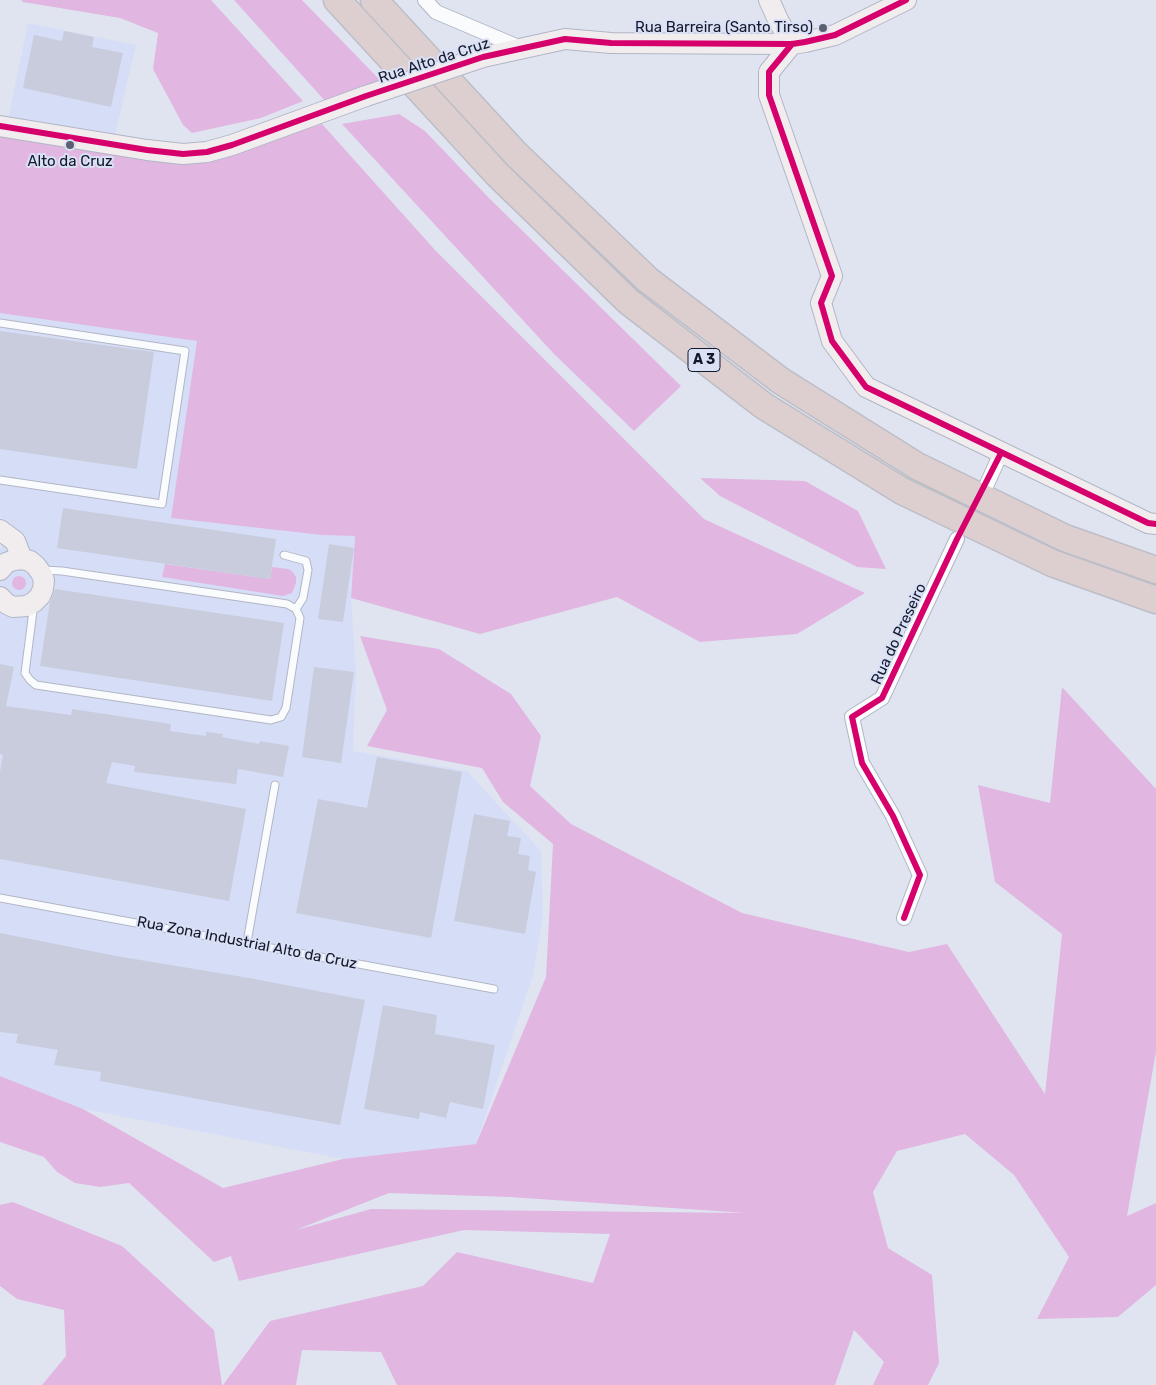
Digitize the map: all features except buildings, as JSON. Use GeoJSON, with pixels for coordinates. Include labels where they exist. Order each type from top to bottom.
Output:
{"type":"FeatureCollection","features":[{"type":"Feature","properties":{"kind":"highway","name":"A 3"},"geometry":{"type":"LineString","coordinates":[[337,0],[497,174],[629,302],[764,406],[902,491],[1052,563],[1156,600]]}},
{"type":"Feature","properties":{"kind":"highway","name":"A 3"},"geometry":{"type":"LineString","coordinates":[[374,0],[517,155],[648,280],[781,381],[917,466],[1065,538],[1156,570]]}},
{"type":"Feature","properties":{"kind":"street"},"geometry":{"type":"LineString","coordinates":[[425,0],[436,12],[521,48]]}},
{"type":"Feature","properties":{"kind":"street"},"geometry":{"type":"LineString","coordinates":[[769,0],[792,44],[769,72],[769,96],[832,276],[822,303],[832,340],[866,387],[1148,523],[1156,524]]}},
{"type":"Feature","properties":{"kind":"street","name":"Rua Alto da Cruz"},"geometry":{"type":"LineString","coordinates":[[0,126],[147,150],[183,154],[207,152],[232,145],[366,96],[483,57],[521,48],[565,39],[611,43],[792,44],[817,41],[835,35],[906,0]]}},
{"type":"Feature","properties":{"kind":"street"},"geometry":{"type":"LineString","coordinates":[[987,484],[1001,453]]}},
{"type":"Feature","properties":{"kind":"street"},"geometry":{"type":"LineString","coordinates":[[0,530],[14,541],[22,559]]}},
{"type":"Feature","properties":{"kind":"street","name":"Rua do Preseiro"},"geometry":{"type":"LineString","coordinates":[[904,918],[920,874],[893,816],[862,763],[852,717],[882,698],[957,539]]}},
{"type":"Feature","properties":{"kind":"street"},"geometry":{"type":"LineString","coordinates":[[0,570],[6,563],[22,559],[30,561],[40,571],[44,580],[40,596],[31,604],[13,607],[1,602]]}},
{"type":"Feature","properties":{"kind":"lane"},"geometry":{"type":"LineString","coordinates":[[0,323],[186,351],[162,504],[0,480]]}},
{"type":"Feature","properties":{"kind":"lane"},"geometry":{"type":"LineString","coordinates":[[284,555],[306,561],[308,570],[303,598],[296,609]]}},
{"type":"Feature","properties":{"kind":"lane"},"geometry":{"type":"LineString","coordinates":[[31,604],[33,611],[25,673],[36,685],[272,720],[281,717],[286,708],[300,618],[296,609],[288,604],[47,569],[40,571]]}},
{"type":"Feature","properties":{"kind":"lane"},"geometry":{"type":"LineString","coordinates":[[247,942],[275,786]]}},
{"type":"Feature","properties":{"kind":"lane","name":"Rua Zona Industrial Alto da Cruz"},"geometry":{"type":"LineString","coordinates":[[0,898],[247,942],[494,990]]}},
{"type":"Feature","properties":{"kind":"shaded area"},"geometry":{"type":"Polygon","coordinates":[[[21,0],[211,0],[303,101],[261,118],[192,133],[183,125],[153,69],[158,33],[120,18],[23,2],[21,0]]]}},
{"type":"Feature","properties":{"kind":"shaded area"},"geometry":{"type":"Polygon","coordinates":[[[234,0],[302,0],[381,81],[326,102],[234,0]]]}},
{"type":"Feature","properties":{"kind":"shaded area"},"geometry":{"type":"Polygon","coordinates":[[[28,23],[136,45],[111,152],[157,160],[202,163],[234,153],[355,536],[351,598],[356,674],[353,751],[467,771],[541,851],[543,918],[533,975],[476,1144],[343,1159],[83,1109],[0,1076],[0,550],[11,524],[0,517],[0,134],[5,134],[28,23]]]}},
{"type":"Feature","properties":{"kind":"shaded area"},"geometry":{"type":"Polygon","coordinates":[[[399,114],[425,131],[488,197],[681,386],[634,431],[554,354],[342,124],[399,114]]]}},
{"type":"Feature","properties":{"kind":"shaded area"},"geometry":{"type":"Polygon","coordinates":[[[322,124],[435,250],[704,519],[865,593],[797,634],[700,642],[617,597],[480,634],[351,598],[355,536],[322,535],[171,518],[197,341],[0,313],[0,134],[157,160],[202,163],[322,124]]]}},
{"type":"Feature","properties":{"kind":"shaded area"},"geometry":{"type":"Polygon","coordinates":[[[700,478],[805,481],[858,511],[886,569],[857,567],[720,496],[700,478]]]}},
{"type":"Feature","properties":{"kind":"shaded area"},"geometry":{"type":"Polygon","coordinates":[[[165,564],[270,579],[272,567],[288,569],[296,577],[296,583],[292,593],[283,596],[162,577],[165,564]]]}},
{"type":"Feature","properties":{"kind":"shaded area"},"geometry":{"type":"Polygon","coordinates":[[[16,576],[22,576],[26,583],[22,590],[16,590],[12,586],[12,580],[16,576]]]}},
{"type":"Feature","properties":{"kind":"shaded area"},"geometry":{"type":"Polygon","coordinates":[[[360,636],[439,649],[511,694],[541,736],[530,786],[571,824],[742,913],[909,952],[947,944],[1045,1094],[1062,934],[995,882],[978,785],[1050,803],[1062,687],[1156,789],[1156,1052],[1127,1216],[1156,1203],[1156,1285],[1118,1317],[1037,1319],[1069,1257],[1014,1175],[965,1134],[897,1151],[873,1192],[888,1248],[932,1275],[939,1363],[928,1385],[873,1385],[884,1362],[854,1330],[835,1385],[397,1385],[381,1352],[302,1350],[296,1385],[223,1385],[270,1321],[423,1286],[457,1252],[593,1283],[610,1234],[464,1230],[239,1281],[231,1256],[214,1262],[129,1183],[100,1187],[75,1183],[57,1172],[44,1157],[0,1142],[0,1076],[83,1109],[223,1188],[343,1159],[476,1144],[546,977],[553,844],[503,802],[482,768],[367,746],[387,710],[360,636]],[[389,1193],[296,1230],[371,1209],[746,1213],[509,1197],[389,1193]]]}},
{"type":"Feature","properties":{"kind":"shaded area"},"geometry":{"type":"Polygon","coordinates":[[[13,1202],[122,1246],[214,1330],[222,1385],[42,1385],[66,1356],[64,1310],[17,1299],[0,1286],[0,1205],[13,1202]]]}},
{"type":"Feature","properties":{"kind":"cycle path"},"geometry":{"type":"LineString","coordinates":[[0,126],[147,150],[183,154],[207,152],[232,145],[366,96],[483,57],[565,39],[611,43],[792,44],[835,35],[906,0]]}},
{"type":"Feature","properties":{"kind":"cycle path"},"geometry":{"type":"LineString","coordinates":[[792,44],[769,72],[769,95],[832,276],[821,303],[832,341],[866,387],[1148,523],[1156,524]]}},
{"type":"Feature","properties":{"kind":"cycle path"},"geometry":{"type":"LineString","coordinates":[[904,918],[920,875],[893,816],[862,763],[852,717],[882,698],[957,539],[1001,453]]}},
{"type":"Feature","properties":{"kind":"place","name":"Rua Barreira (Santo Tirso)"},"geometry":{"type":"Point","coordinates":[823,28]}},
{"type":"Feature","properties":{"kind":"place","name":"Alto da Cruz"},"geometry":{"type":"Point","coordinates":[70,145]}}]}
